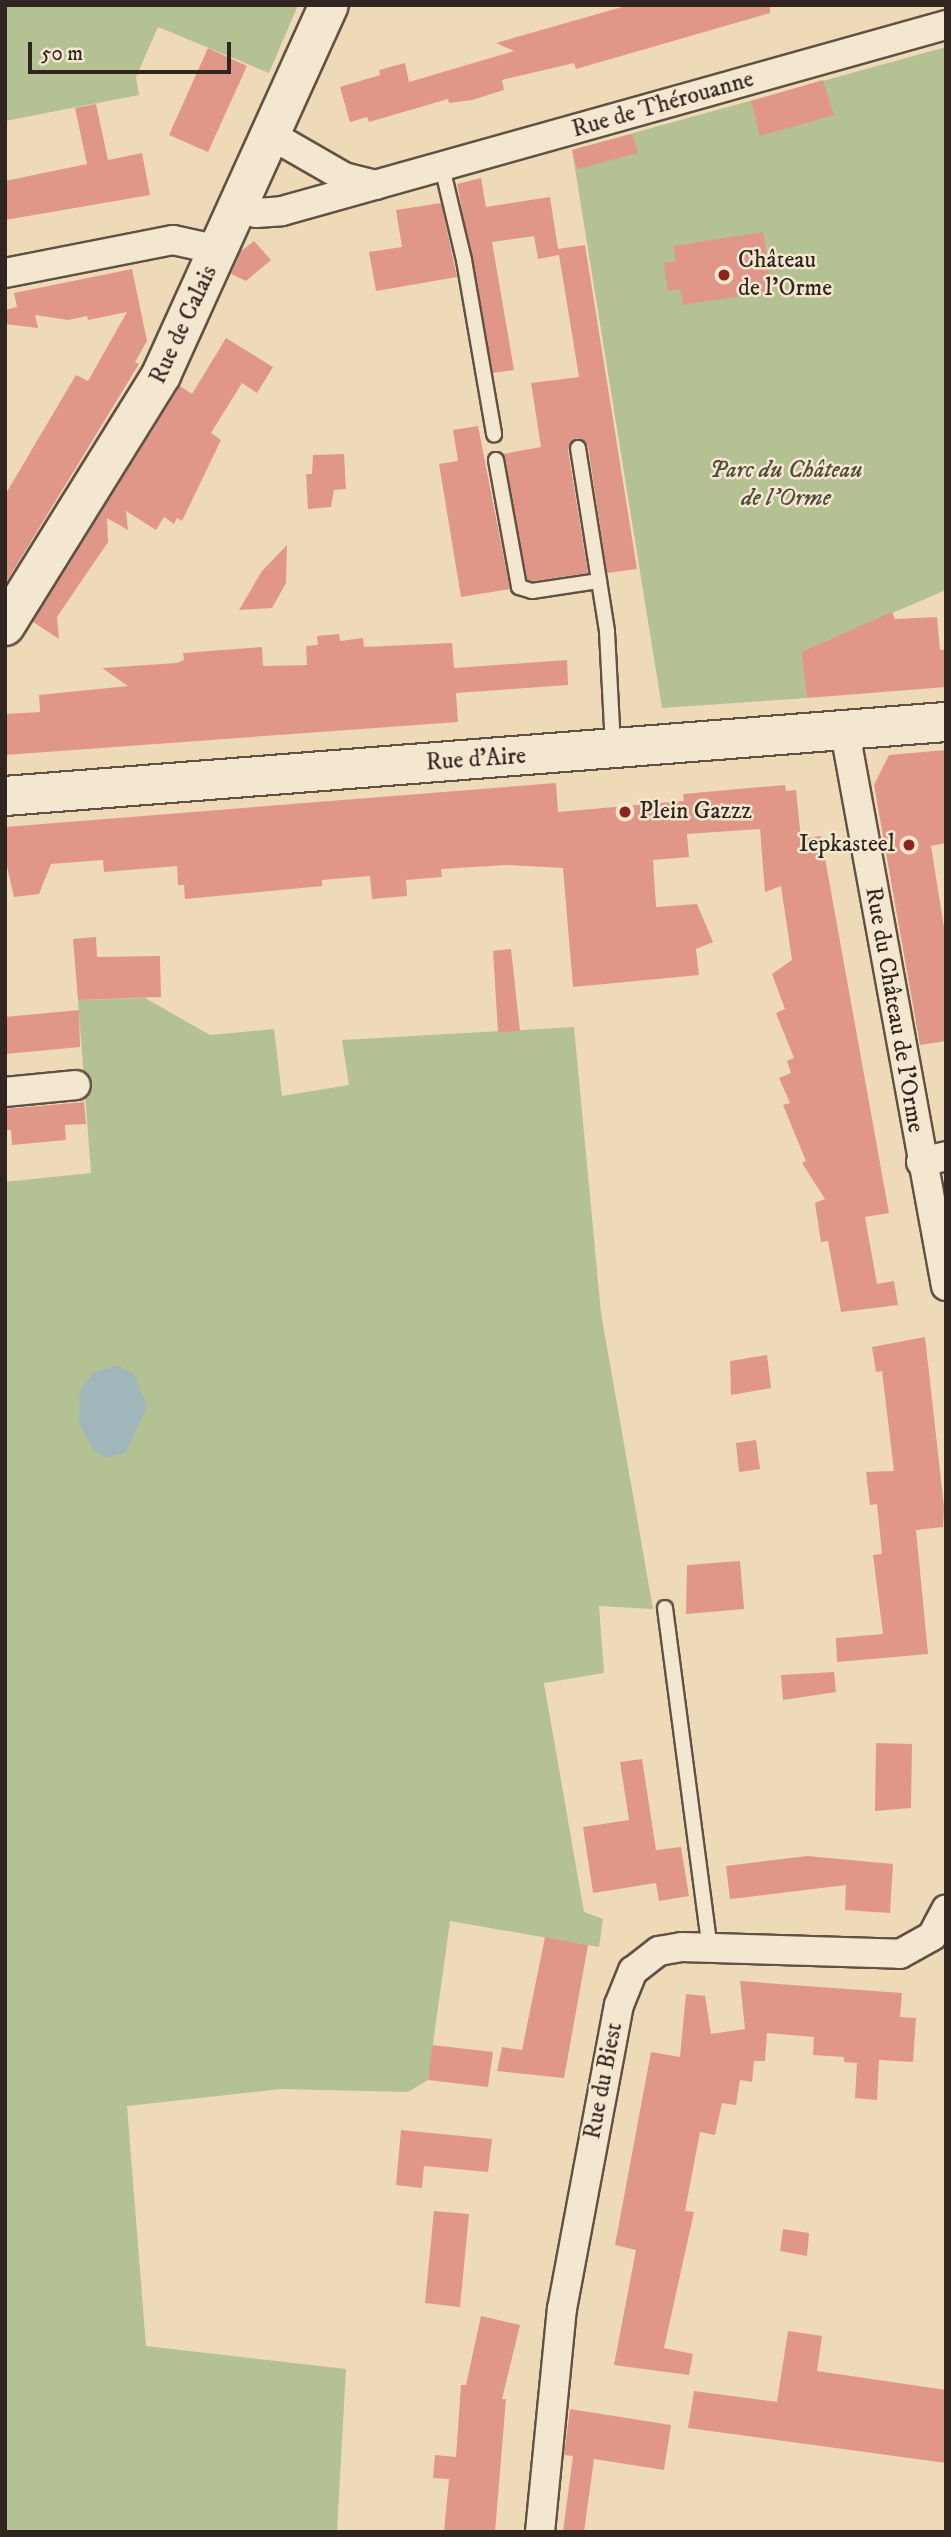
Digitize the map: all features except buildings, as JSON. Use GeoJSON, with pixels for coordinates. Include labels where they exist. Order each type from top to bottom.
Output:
{"type":"FeatureCollection","features":[{"type":"Feature","properties":{"kind":"main road","name":"Rue de Calais"},"geometry":{"type":"LineString","coordinates":[[5,626],[134,425],[239,207],[329,5]]}},
{"type":"Feature","properties":{"kind":"main road","name":"Rue d'Aire"},"geometry":{"type":"LineString","coordinates":[[5,796],[946,722]]}},
{"type":"Feature","properties":{"kind":"street","name":"Rue de Thérouanne"},"geometry":{"type":"LineString","coordinates":[[239,207],[256,213],[282,211],[946,25]]}},
{"type":"Feature","properties":{"kind":"street","name":"Rue de Thérouanne"},"geometry":{"type":"LineString","coordinates":[[271,135],[344,177],[379,185]]}},
{"type":"Feature","properties":{"kind":"street"},"geometry":{"type":"LineString","coordinates":[[5,273],[173,240],[219,250]]}},
{"type":"Feature","properties":{"kind":"street","name":"Rue du Château de l'Orme"},"geometry":{"type":"LineString","coordinates":[[845,732],[933,1159],[946,1286]]}},
{"type":"Feature","properties":{"kind":"street"},"geometry":{"type":"LineString","coordinates":[[5,1092],[76,1085]]}},
{"type":"Feature","properties":{"kind":"street","name":"Rue du Biest"},"geometry":{"type":"LineString","coordinates":[[540,2532],[562,2309],[622,1992],[633,1971],[659,1951],[710,1948],[900,1954],[932,1936],[946,1910]]}},
{"type":"Feature","properties":{"kind":"lane"},"geometry":{"type":"LineString","coordinates":[[442,167],[464,260],[494,435]]}},
{"type":"Feature","properties":{"kind":"lane"},"geometry":{"type":"LineString","coordinates":[[578,448],[607,632],[613,750]]}},
{"type":"Feature","properties":{"kind":"lane"},"geometry":{"type":"LineString","coordinates":[[496,460],[519,587],[531,591],[599,580]]}},
{"type":"Feature","properties":{"kind":"lane"},"geometry":{"type":"LineString","coordinates":[[665,1608],[710,1948]]}},
{"type":"Feature","properties":{"kind":"green space"},"geometry":{"type":"Polygon","coordinates":[[[5,5],[298,5],[269,73],[158,27],[136,77],[139,95],[5,121],[5,5]]]}},
{"type":"Feature","properties":{"kind":"green space","name":"Parc du Château de l'Orme"},"geometry":{"type":"Polygon","coordinates":[[[946,47],[946,590],[801,652],[807,698],[662,708],[572,150],[946,47]]]}},
{"type":"Feature","properties":{"kind":"green space"},"geometry":{"type":"Polygon","coordinates":[[[145,998],[210,1035],[274,1029],[282,1096],[349,1085],[342,1040],[574,1027],[601,1313],[653,1609],[599,1606],[604,1673],[544,1683],[584,1912],[603,1919],[599,1947],[450,1921],[428,2080],[408,2092],[280,2089],[127,2106],[146,2346],[346,2369],[337,2532],[5,2532],[5,1182],[91,1173],[78,1000],[145,998]]]}},
{"type":"Feature","properties":{"kind":"water"},"geometry":{"type":"Polygon","coordinates":[[[118,1365],[134,1374],[147,1407],[126,1452],[105,1458],[92,1448],[79,1423],[80,1391],[93,1373],[118,1365]]]}},
{"type":"Feature","properties":{"kind":"place","name":"Château de l'Orme"},"geometry":{"type":"Point","coordinates":[724,275]}},
{"type":"Feature","properties":{"kind":"place","name":"Plein Gazzz"},"geometry":{"type":"Point","coordinates":[625,812]}},
{"type":"Feature","properties":{"kind":"place","name":"Iepkasteel"},"geometry":{"type":"Point","coordinates":[909,845]}}]}
